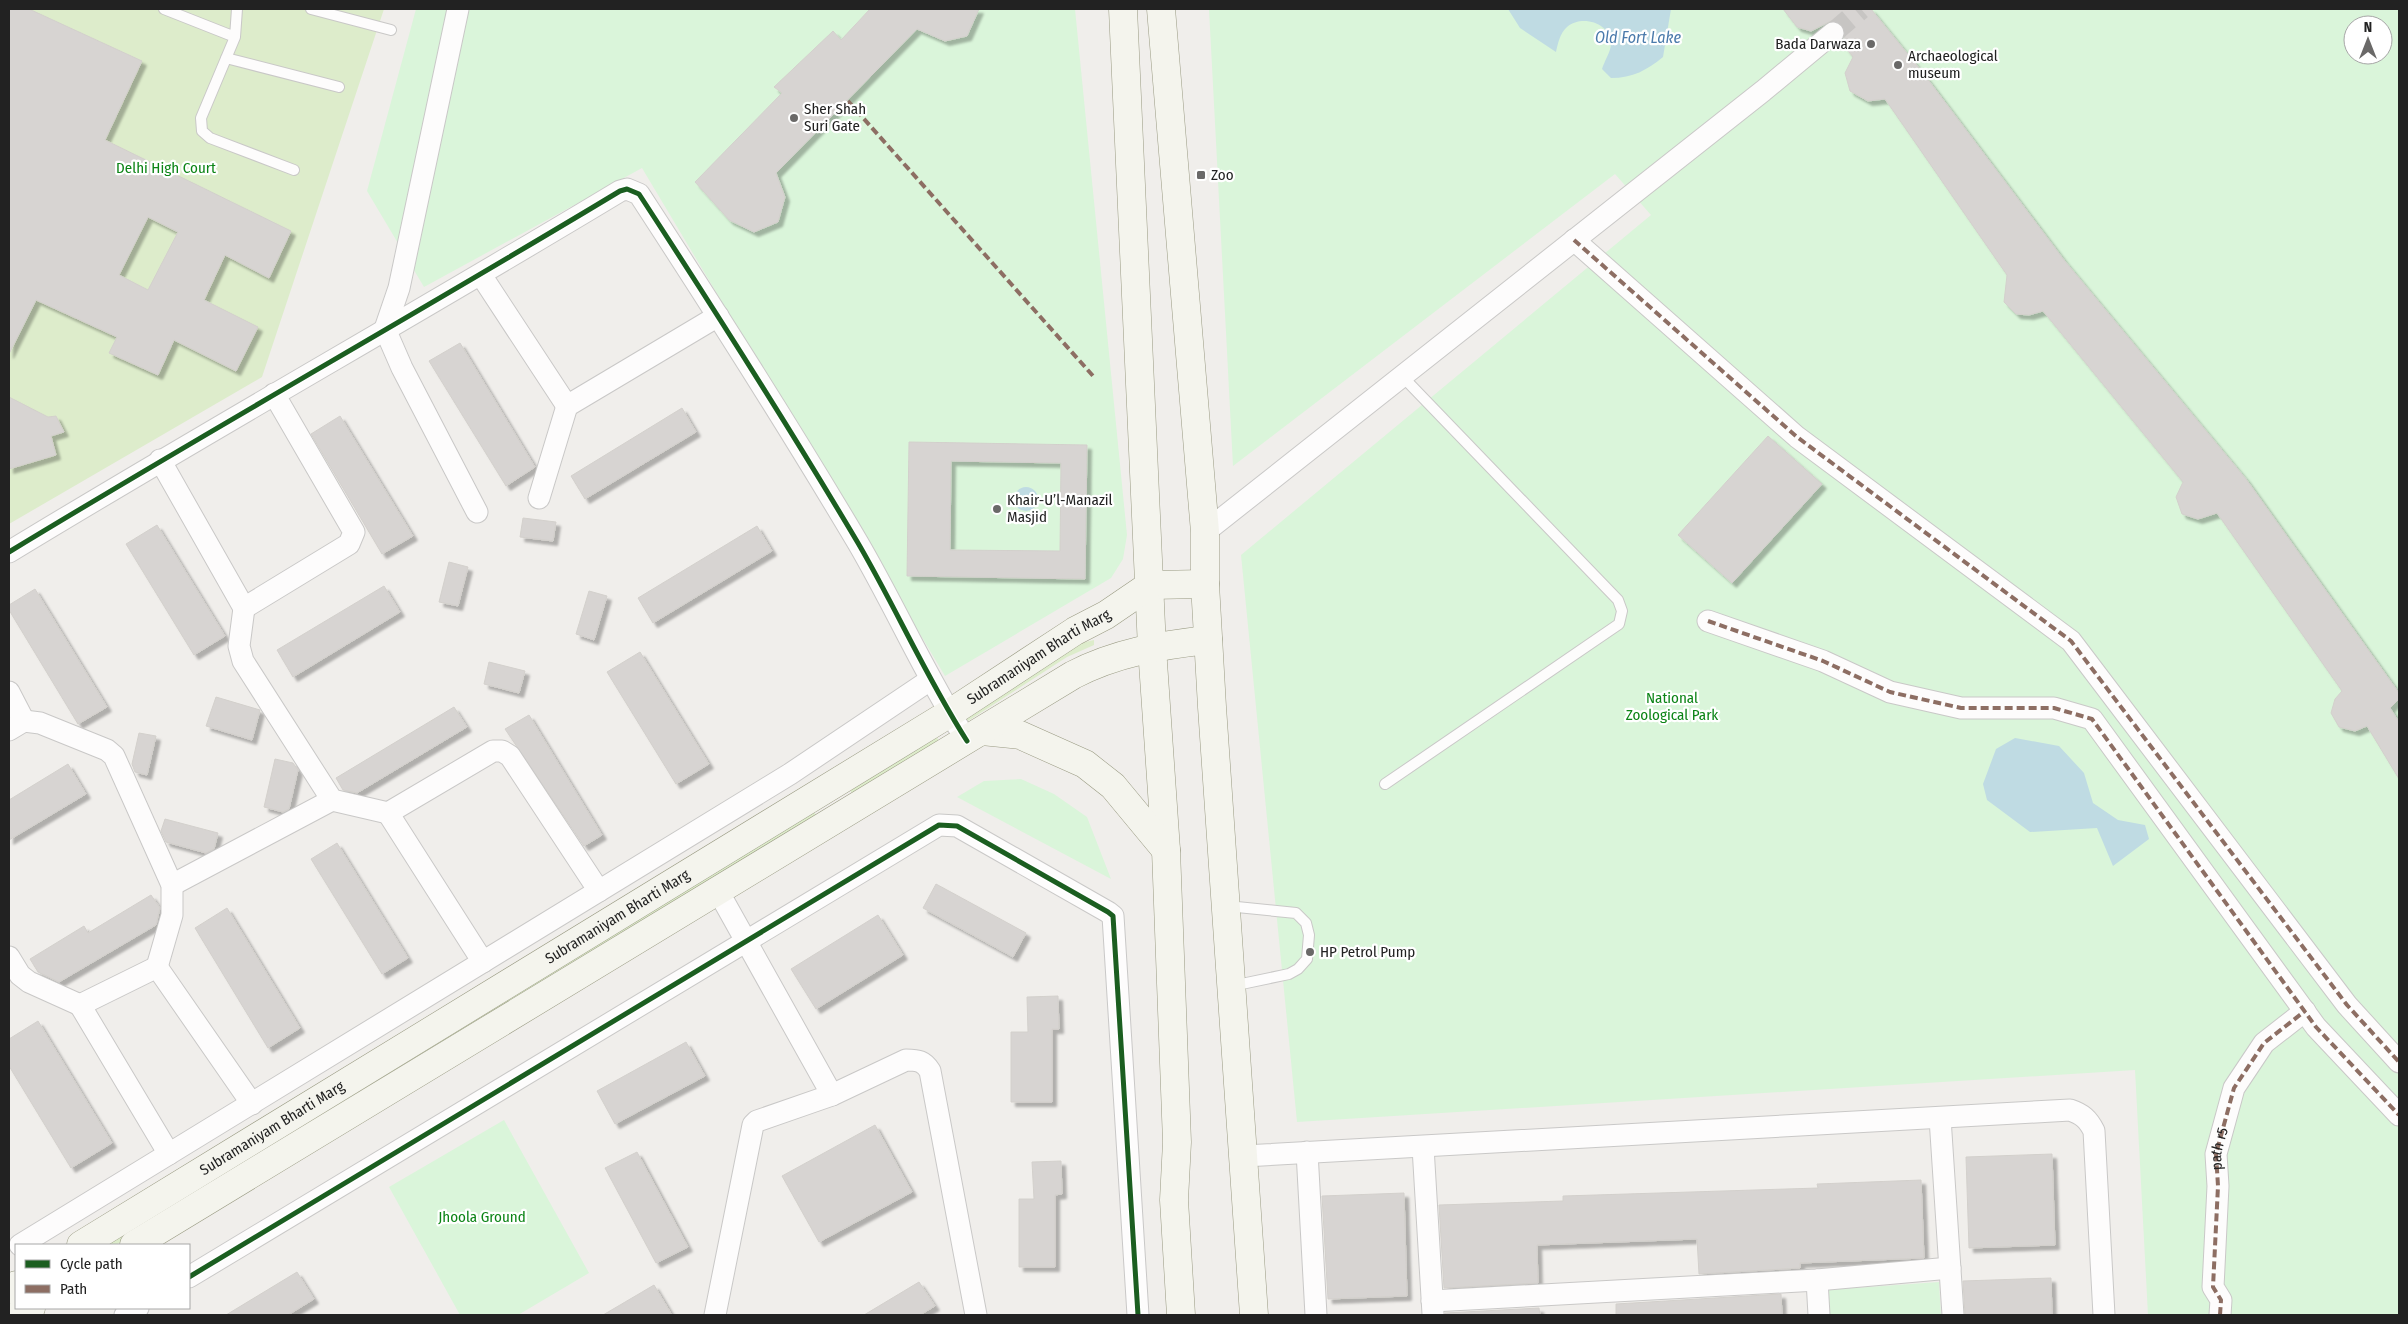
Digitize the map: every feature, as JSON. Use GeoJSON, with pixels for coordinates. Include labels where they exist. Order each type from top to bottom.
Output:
{"type":"FeatureCollection","features":[{"type":"Feature","properties":{"kind":"main road"},"geometry":{"type":"LineString","coordinates":[[1161,9],[1205,532],[1204,584],[1254,1315]]}},
{"type":"Feature","properties":{"kind":"main road"},"geometry":{"type":"LineString","coordinates":[[1119,14],[1152,648],[1166,850],[1177,1142],[1174,1200],[1181,1315]]}},
{"type":"Feature","properties":{"kind":"main road"},"geometry":{"type":"LineString","coordinates":[[1150,585],[1204,584]]}},
{"type":"Feature","properties":{"kind":"main road","name":"Subramaniyam Bharti Marg"},"geometry":{"type":"LineString","coordinates":[[83,1244],[950,713],[1150,585]]}},
{"type":"Feature","properties":{"kind":"main road","name":"Subramaniyam Bharti Marg"},"geometry":{"type":"LineString","coordinates":[[136,1244],[1096,663],[1152,648],[1208,640]]}},
{"type":"Feature","properties":{"kind":"main road"},"geometry":{"type":"LineString","coordinates":[[974,736],[1020,735],[1085,764],[1114,786],[1166,850]]}},
{"type":"Feature","properties":{"kind":"main road"},"geometry":{"type":"LineString","coordinates":[[18,1315],[29,1309]]}},
{"type":"Feature","properties":{"kind":"street"},"geometry":{"type":"LineString","coordinates":[[458,9],[399,288],[385,329],[402,368],[477,512]]}},
{"type":"Feature","properties":{"kind":"street"},"geometry":{"type":"LineString","coordinates":[[1205,532],[1763,91],[1833,32]]}},
{"type":"Feature","properties":{"kind":"street"},"geometry":{"type":"LineString","coordinates":[[9,552],[160,460],[481,275],[620,191],[628,189],[639,194],[718,316],[859,544],[930,680],[950,713],[974,736]]}},
{"type":"Feature","properties":{"kind":"street"},"geometry":{"type":"LineString","coordinates":[[1574,240],[1797,437],[2071,641],[2348,1005],[2399,1062]]}},
{"type":"Feature","properties":{"kind":"street"},"geometry":{"type":"LineString","coordinates":[[481,275],[567,406]]}},
{"type":"Feature","properties":{"kind":"street"},"geometry":{"type":"LineString","coordinates":[[540,498],[567,406],[718,316]]}},
{"type":"Feature","properties":{"kind":"street"},"geometry":{"type":"LineString","coordinates":[[244,608],[349,544],[354,532],[274,394]]}},
{"type":"Feature","properties":{"kind":"street"},"geometry":{"type":"LineString","coordinates":[[160,460],[244,608],[239,646],[243,661],[332,800]]}},
{"type":"Feature","properties":{"kind":"street"},"geometry":{"type":"LineString","coordinates":[[1708,621],[1823,661],[1890,692],[1961,708],[2054,708],[2092,719],[2316,1027],[2399,1115]]}},
{"type":"Feature","properties":{"kind":"street"},"geometry":{"type":"LineString","coordinates":[[22,1244],[790,774],[930,680]]}},
{"type":"Feature","properties":{"kind":"street"},"geometry":{"type":"LineString","coordinates":[[9,692],[16,726],[40,723],[107,750],[114,756],[172,885],[174,900],[172,916],[157,967],[80,1005]]}},
{"type":"Feature","properties":{"kind":"street"},"geometry":{"type":"LineString","coordinates":[[172,885],[332,800],[388,813],[492,750],[502,750],[510,756],[599,891]]}},
{"type":"Feature","properties":{"kind":"street"},"geometry":{"type":"LineString","coordinates":[[388,813],[483,962]]}},
{"type":"Feature","properties":{"kind":"street"},"geometry":{"type":"LineString","coordinates":[[190,1276],[939,824],[957,826],[1112,916],[1138,1315]]}},
{"type":"Feature","properties":{"kind":"street"},"geometry":{"type":"LineString","coordinates":[[718,892],[832,1095]]}},
{"type":"Feature","properties":{"kind":"street"},"geometry":{"type":"LineString","coordinates":[[9,957],[20,975],[29,982],[80,1005],[170,1154]]}},
{"type":"Feature","properties":{"kind":"street"},"geometry":{"type":"LineString","coordinates":[[157,967],[252,1104]]}},
{"type":"Feature","properties":{"kind":"street","name":"path r5"},"geometry":{"type":"LineString","coordinates":[[2220,1315],[2221,1300],[2212,1287],[2218,1186],[2216,1154],[2234,1088],[2264,1043],[2305,1011]]}},
{"type":"Feature","properties":{"kind":"street"},"geometry":{"type":"LineString","coordinates":[[715,1315],[750,1130],[757,1121],[832,1095],[906,1060],[918,1060],[926,1064],[930,1071],[976,1315]]}},
{"type":"Feature","properties":{"kind":"street"},"geometry":{"type":"LineString","coordinates":[[1244,1156],[2070,1110],[2081,1114],[2089,1121],[2094,1131],[2104,1315]]}},
{"type":"Feature","properties":{"kind":"street"},"geometry":{"type":"LineString","coordinates":[[1940,1118],[1953,1315]]}},
{"type":"Feature","properties":{"kind":"street"},"geometry":{"type":"LineString","coordinates":[[1423,1147],[1432,1308],[1817,1280],[1950,1268]]}},
{"type":"Feature","properties":{"kind":"street"},"geometry":{"type":"LineString","coordinates":[[1306,1152],[1316,1315]]}},
{"type":"Feature","properties":{"kind":"street"},"geometry":{"type":"LineString","coordinates":[[1817,1280],[1819,1315]]}},
{"type":"Feature","properties":{"kind":"street"},"geometry":{"type":"LineString","coordinates":[[125,1315],[136,1309]]}},
{"type":"Feature","properties":{"kind":"lane"},"geometry":{"type":"LineString","coordinates":[[164,9],[235,38]]}},
{"type":"Feature","properties":{"kind":"lane"},"geometry":{"type":"LineString","coordinates":[[237,9],[235,38],[201,118],[202,131],[210,138],[294,170]]}},
{"type":"Feature","properties":{"kind":"lane"},"geometry":{"type":"LineString","coordinates":[[312,9],[391,30]]}},
{"type":"Feature","properties":{"kind":"lane"},"geometry":{"type":"LineString","coordinates":[[226,58],[339,88]]}},
{"type":"Feature","properties":{"kind":"lane"},"geometry":{"type":"LineString","coordinates":[[1385,784],[1619,624],[1622,611],[1618,600],[1402,376]]}},
{"type":"Feature","properties":{"kind":"lane"},"geometry":{"type":"LineString","coordinates":[[1226,906],[1296,913],[1306,923],[1309,935],[1309,954],[1305,964],[1298,969],[1289,974],[1232,986]]}},
{"type":"Feature","properties":{"kind":"green space","name":"Delhi High Court"},"geometry":{"type":"Polygon","coordinates":[[[9,9],[384,9],[262,377],[9,524],[9,9]]]}},
{"type":"Feature","properties":{"kind":"green space"},"geometry":{"type":"Polygon","coordinates":[[[416,9],[1075,9],[1127,535],[1123,559],[1111,578],[945,676],[642,168],[424,287],[367,191],[416,9]]]}},
{"type":"Feature","properties":{"kind":"green space","name":"National Zoological Park"},"geometry":{"type":"Polygon","coordinates":[[[1209,9],[2399,9],[2399,1315],[2148,1315],[2135,1070],[1297,1122],[1241,555],[1651,215],[1615,174],[1233,466],[1209,9]]]}},
{"type":"Feature","properties":{"kind":"green space"},"geometry":{"type":"Polygon","coordinates":[[[1094,640],[1094,645],[1067,657],[965,723],[965,718],[1077,644],[1094,640]]]}},
{"type":"Feature","properties":{"kind":"green space"},"geometry":{"type":"Polygon","coordinates":[[[935,735],[940,742],[854,796],[849,789],[935,735]]]}},
{"type":"Feature","properties":{"kind":"green space"},"geometry":{"type":"Polygon","coordinates":[[[1021,779],[1054,794],[1087,817],[1111,879],[957,797],[984,781],[1021,779]]]}},
{"type":"Feature","properties":{"kind":"green space"},"geometry":{"type":"Polygon","coordinates":[[[814,812],[818,818],[118,1244],[96,1244],[814,812]]]}},
{"type":"Feature","properties":{"kind":"green space","name":"Jhoola Ground"},"geometry":{"type":"Polygon","coordinates":[[[504,1120],[589,1273],[518,1315],[460,1315],[389,1187],[504,1120]]]}},
{"type":"Feature","properties":{"kind":"green space"},"geometry":{"type":"Polygon","coordinates":[[[1939,1282],[1941,1315],[1828,1315],[1826,1290],[1939,1282]]]}},
{"type":"Feature","properties":{"kind":"water","name":"Old Fort Lake"},"geometry":{"type":"Polygon","coordinates":[[[1508,9],[1671,9],[1663,57],[1639,72],[1626,77],[1611,78],[1602,69],[1611,44],[1610,37],[1601,26],[1588,21],[1573,23],[1563,32],[1556,52],[1520,28],[1508,9]]]}},
{"type":"Feature","properties":{"kind":"water"},"geometry":{"type":"Polygon","coordinates":[[[1026,487],[1034,491],[1038,499],[1034,507],[1026,511],[1018,507],[1014,499],[1018,491],[1026,487]]]}},
{"type":"Feature","properties":{"kind":"water"},"geometry":{"type":"Polygon","coordinates":[[[2015,738],[2059,746],[2084,773],[2093,803],[2118,820],[2145,825],[2149,839],[2113,866],[2097,828],[2030,832],[1987,800],[1983,784],[1996,749],[2015,738]]]}},
{"type":"Feature","properties":{"kind":"building"},"geometry":{"type":"Polygon","coordinates":[[[9,9],[29,9],[142,61],[105,140],[291,231],[269,278],[225,255],[204,300],[258,327],[236,371],[174,340],[158,375],[109,353],[117,337],[36,300],[9,354],[9,9]],[[148,217],[119,275],[148,290],[178,232],[148,217]]]}},
{"type":"Feature","properties":{"kind":"building","name":"Sher Shah Suri Gate"},"geometry":{"type":"Polygon","coordinates":[[[870,9],[979,9],[967,36],[945,41],[917,29],[776,173],[785,197],[778,222],[754,232],[729,220],[695,182],[782,93],[774,87],[833,31],[841,40],[870,9]]]}},
{"type":"Feature","properties":{"kind":"building"},"geometry":{"type":"Polygon","coordinates":[[[1783,9],[1871,9],[1920,69],[2064,260],[2246,479],[2399,693],[2399,699],[2390,708],[2399,722],[2399,779],[2367,726],[2355,731],[2339,727],[2331,713],[2335,699],[2342,691],[2217,513],[2198,519],[2182,514],[2176,497],[2183,482],[2043,311],[2029,315],[2016,314],[2004,302],[2007,275],[1885,99],[1868,101],[1850,91],[1845,73],[1853,57],[1841,42],[1845,37],[1843,25],[1831,21],[1811,31],[1797,27],[1783,9]]]}},
{"type":"Feature","properties":{"kind":"building"},"geometry":{"type":"Polygon","coordinates":[[[460,343],[535,467],[506,486],[429,361],[460,343]]]}},
{"type":"Feature","properties":{"kind":"building"},"geometry":{"type":"Polygon","coordinates":[[[9,397],[48,417],[56,416],[64,432],[51,436],[56,455],[9,469],[9,397]]]}},
{"type":"Feature","properties":{"kind":"building"},"geometry":{"type":"Polygon","coordinates":[[[682,408],[696,432],[585,499],[571,476],[682,408]]]}},
{"type":"Feature","properties":{"kind":"building"},"geometry":{"type":"Polygon","coordinates":[[[340,416],[413,536],[382,554],[311,434],[340,416]]]}},
{"type":"Feature","properties":{"kind":"building"},"geometry":{"type":"Polygon","coordinates":[[[1768,436],[1822,484],[1732,583],[1678,535],[1768,436]]]}},
{"type":"Feature","properties":{"kind":"building"},"geometry":{"type":"Polygon","coordinates":[[[909,442],[1087,445],[1085,579],[907,576],[909,442]],[[951,461],[950,550],[1060,551],[1061,463],[951,461]]]}},
{"type":"Feature","properties":{"kind":"building"},"geometry":{"type":"Polygon","coordinates":[[[523,518],[556,522],[553,541],[520,537],[523,518]]]}},
{"type":"Feature","properties":{"kind":"building"},"geometry":{"type":"Polygon","coordinates":[[[157,525],[225,636],[194,655],[126,544],[157,525]]]}},
{"type":"Feature","properties":{"kind":"building"},"geometry":{"type":"Polygon","coordinates":[[[757,526],[772,551],[653,623],[638,598],[757,526]]]}},
{"type":"Feature","properties":{"kind":"building"},"geometry":{"type":"Polygon","coordinates":[[[449,562],[468,567],[458,606],[439,602],[449,562]]]}},
{"type":"Feature","properties":{"kind":"building"},"geometry":{"type":"Polygon","coordinates":[[[384,586],[400,612],[293,677],[277,650],[384,586]]]}},
{"type":"Feature","properties":{"kind":"building"},"geometry":{"type":"Polygon","coordinates":[[[35,589],[107,707],[78,724],[9,610],[9,605],[35,589]]]}},
{"type":"Feature","properties":{"kind":"building"},"geometry":{"type":"Polygon","coordinates":[[[589,591],[607,596],[594,640],[576,634],[589,591]]]}},
{"type":"Feature","properties":{"kind":"building"},"geometry":{"type":"Polygon","coordinates":[[[640,652],[709,764],[676,784],[607,672],[640,652]]]}},
{"type":"Feature","properties":{"kind":"building"},"geometry":{"type":"Polygon","coordinates":[[[489,662],[525,671],[519,693],[484,684],[489,662]]]}},
{"type":"Feature","properties":{"kind":"building"},"geometry":{"type":"Polygon","coordinates":[[[216,697],[260,710],[252,740],[206,726],[216,697]]]}},
{"type":"Feature","properties":{"kind":"building"},"geometry":{"type":"Polygon","coordinates":[[[454,707],[467,727],[357,793],[343,790],[336,778],[454,707]]]}},
{"type":"Feature","properties":{"kind":"building"},"geometry":{"type":"Polygon","coordinates":[[[529,715],[602,835],[584,846],[505,729],[529,715]]]}},
{"type":"Feature","properties":{"kind":"building"},"geometry":{"type":"Polygon","coordinates":[[[139,733],[156,736],[147,775],[135,772],[132,764],[139,733]]]}},
{"type":"Feature","properties":{"kind":"building"},"geometry":{"type":"Polygon","coordinates":[[[275,759],[293,763],[298,770],[289,809],[283,812],[264,807],[275,759]]]}},
{"type":"Feature","properties":{"kind":"building"},"geometry":{"type":"Polygon","coordinates":[[[68,764],[86,794],[9,840],[9,800],[68,764]]]}},
{"type":"Feature","properties":{"kind":"building"},"geometry":{"type":"Polygon","coordinates":[[[165,819],[218,833],[214,849],[206,853],[166,842],[161,831],[165,819]]]}},
{"type":"Feature","properties":{"kind":"building"},"geometry":{"type":"Polygon","coordinates":[[[337,843],[408,958],[382,974],[311,859],[337,843]]]}},
{"type":"Feature","properties":{"kind":"building"},"geometry":{"type":"Polygon","coordinates":[[[936,884],[1026,933],[1013,957],[923,908],[936,884]]]}},
{"type":"Feature","properties":{"kind":"building"},"geometry":{"type":"Polygon","coordinates":[[[151,895],[160,908],[156,925],[59,982],[38,972],[30,959],[84,926],[88,933],[151,895]]]}},
{"type":"Feature","properties":{"kind":"building"},"geometry":{"type":"Polygon","coordinates":[[[227,908],[300,1028],[268,1048],[195,928],[227,908]]]}},
{"type":"Feature","properties":{"kind":"building"},"geometry":{"type":"Polygon","coordinates":[[[878,915],[903,955],[816,1009],[791,969],[878,915]]]}},
{"type":"Feature","properties":{"kind":"building"},"geometry":{"type":"Polygon","coordinates":[[[1058,996],[1059,1029],[1052,1029],[1052,1102],[1011,1102],[1011,1032],[1028,1032],[1027,997],[1058,996]]]}},
{"type":"Feature","properties":{"kind":"building"},"geometry":{"type":"Polygon","coordinates":[[[38,1021],[112,1143],[71,1168],[9,1066],[9,1039],[38,1021]]]}},
{"type":"Feature","properties":{"kind":"building"},"geometry":{"type":"Polygon","coordinates":[[[686,1042],[705,1076],[615,1124],[597,1091],[686,1042]]]}},
{"type":"Feature","properties":{"kind":"building"},"geometry":{"type":"Polygon","coordinates":[[[875,1125],[912,1192],[819,1242],[782,1176],[875,1125]]]}},
{"type":"Feature","properties":{"kind":"building"},"geometry":{"type":"Polygon","coordinates":[[[637,1152],[688,1247],[656,1263],[605,1168],[637,1152]]]}},
{"type":"Feature","properties":{"kind":"building"},"geometry":{"type":"Polygon","coordinates":[[[2052,1154],[2055,1245],[1969,1248],[1966,1157],[2052,1154]]]}},
{"type":"Feature","properties":{"kind":"building"},"geometry":{"type":"Polygon","coordinates":[[[1061,1161],[1062,1194],[1055,1195],[1055,1267],[1019,1267],[1019,1199],[1034,1199],[1032,1162],[1061,1161]]]}},
{"type":"Feature","properties":{"kind":"building"},"geometry":{"type":"Polygon","coordinates":[[[1921,1180],[1924,1258],[1800,1263],[1800,1268],[1699,1274],[1697,1239],[1537,1245],[1538,1283],[1444,1288],[1439,1205],[1563,1201],[1563,1196],[1818,1188],[1817,1184],[1921,1180]]]}},
{"type":"Feature","properties":{"kind":"building"},"geometry":{"type":"Polygon","coordinates":[[[1404,1193],[1407,1296],[1328,1299],[1322,1196],[1404,1193]]]}},
{"type":"Feature","properties":{"kind":"building"},"geometry":{"type":"Polygon","coordinates":[[[297,1272],[314,1299],[288,1315],[226,1315],[297,1272]]]}},
{"type":"Feature","properties":{"kind":"building"},"geometry":{"type":"Polygon","coordinates":[[[2051,1278],[2052,1315],[1965,1315],[1963,1281],[2051,1278]]]}},
{"type":"Feature","properties":{"kind":"building"},"geometry":{"type":"Polygon","coordinates":[[[919,1282],[935,1306],[920,1315],[864,1315],[919,1282]]]}},
{"type":"Feature","properties":{"kind":"building"},"geometry":{"type":"Polygon","coordinates":[[[654,1285],[672,1315],[603,1315],[654,1285]]]}},
{"type":"Feature","properties":{"kind":"building"},"geometry":{"type":"Polygon","coordinates":[[[1781,1294],[1782,1315],[1616,1315],[1616,1304],[1781,1294]]]}},
{"type":"Feature","properties":{"kind":"building"},"geometry":{"type":"Polygon","coordinates":[[[1539,1308],[1540,1315],[1445,1315],[1445,1313],[1539,1308]]]}},
{"type":"Feature","properties":{"kind":"tunnel"},"geometry":{"type":"LineString","coordinates":[[1833,33],[1861,9]]}},
{"type":"Feature","properties":{"kind":"marked path"},"geometry":{"type":"LineString","coordinates":[[848,101],[1094,377]]}},
{"type":"Feature","properties":{"kind":"marked path"},"geometry":{"type":"LineString","coordinates":[[1574,240],[1797,437],[2071,641],[2347,1005],[2399,1062]]}},
{"type":"Feature","properties":{"kind":"marked path"},"geometry":{"type":"LineString","coordinates":[[1708,621],[1823,661],[1890,692],[1961,708],[2054,708],[2092,719],[2316,1027],[2399,1115]]}},
{"type":"Feature","properties":{"kind":"marked path"},"geometry":{"type":"LineString","coordinates":[[2220,1315],[2221,1300],[2213,1287],[2218,1186],[2216,1154],[2234,1088],[2264,1043],[2305,1011]]}},
{"type":"Feature","properties":{"kind":"cycle path"},"geometry":{"type":"LineString","coordinates":[[9,552],[620,191],[627,189],[639,194],[805,455],[858,543],[938,692],[967,741]]}},
{"type":"Feature","properties":{"kind":"cycle path"},"geometry":{"type":"LineString","coordinates":[[190,1276],[939,825],[957,826],[1113,916],[1138,1315]]}},
{"type":"Feature","properties":{"kind":"place","name":"Bada Darwaza"},"geometry":{"type":"Point","coordinates":[1871,44]}},
{"type":"Feature","properties":{"kind":"place","name":"Archaeological museum"},"geometry":{"type":"Point","coordinates":[1898,65]}},
{"type":"Feature","properties":{"kind":"place","name":"Sher Shah Suri Gate"},"geometry":{"type":"Point","coordinates":[794,118]}},
{"type":"Feature","properties":{"kind":"place","name":"Zoo"},"geometry":{"type":"Point","coordinates":[1201,175]}},
{"type":"Feature","properties":{"kind":"place","name":"Khair-U’l-Manazil Masjid"},"geometry":{"type":"Point","coordinates":[997,509]}},
{"type":"Feature","properties":{"kind":"place","name":"HP Petrol Pump"},"geometry":{"type":"Point","coordinates":[1310,952]}}]}
